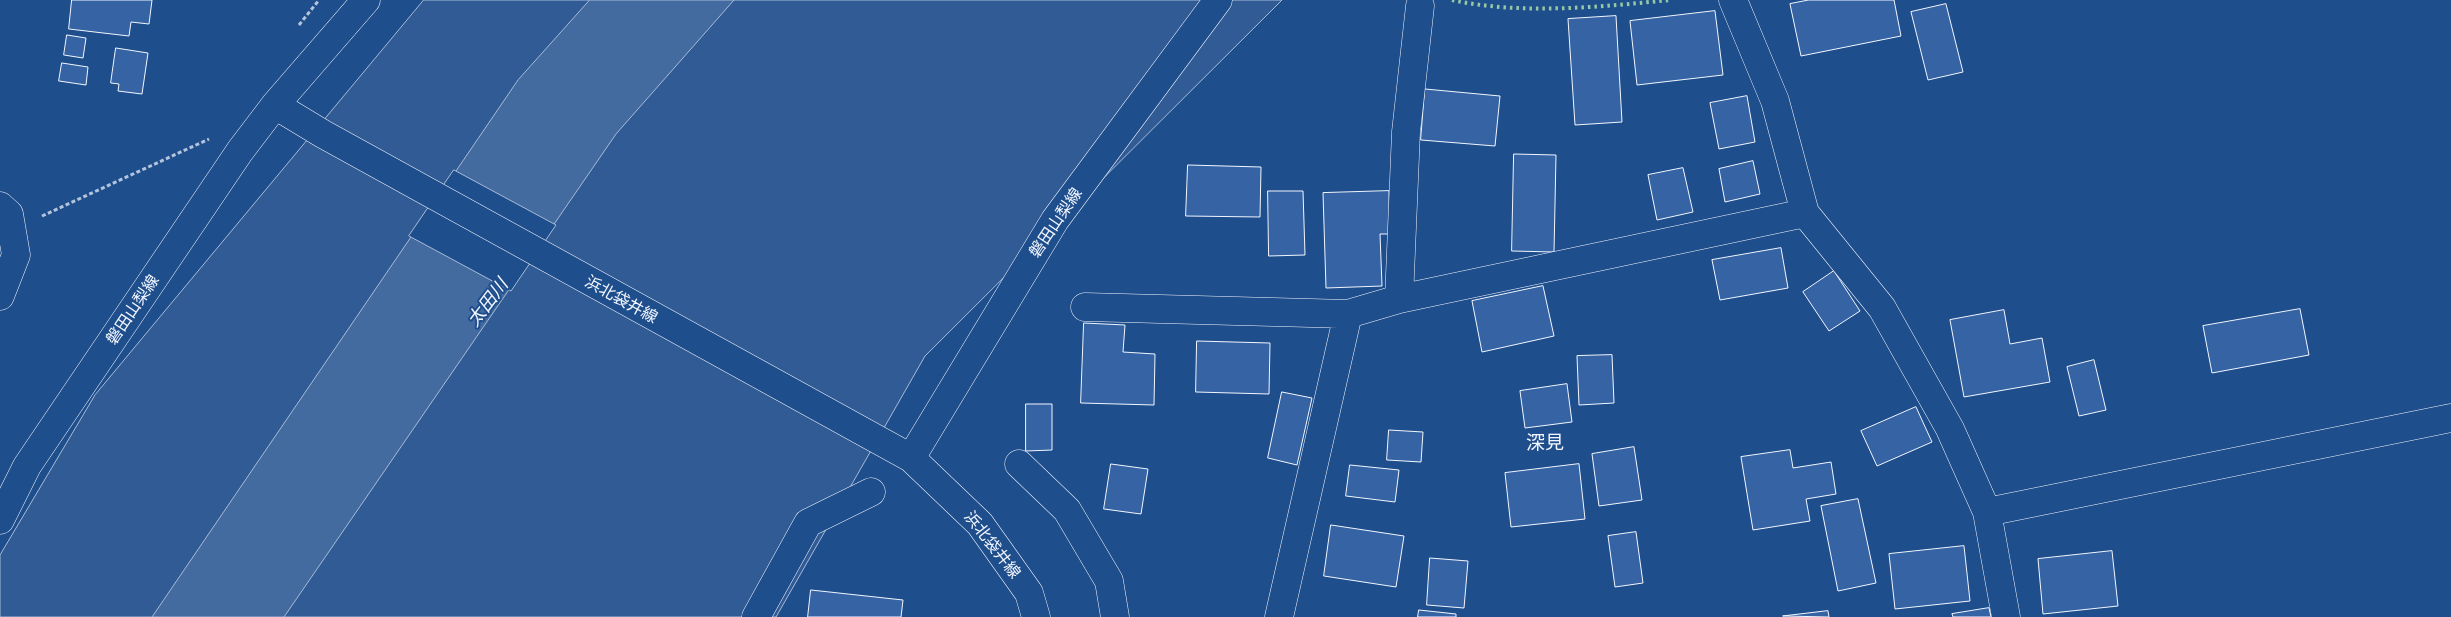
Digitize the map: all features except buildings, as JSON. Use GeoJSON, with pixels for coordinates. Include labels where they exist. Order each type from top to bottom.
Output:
{"type":"FeatureCollection","features":[{"type":"Feature","properties":{"kind":"street"},"geometry":{"type":"LineString","coordinates":[[275,105],[366,0]]}},
{"type":"Feature","properties":{"kind":"street","name":"磐田山梨線"},"geometry":{"type":"LineString","coordinates":[[911,458],[1055,220],[1218,0]]}},
{"type":"Feature","properties":{"kind":"street"},"geometry":{"type":"LineString","coordinates":[[1733,0],[1775,101],[1805,213],[1882,308],[1950,430],[1987,512],[2006,617]]}},
{"type":"Feature","properties":{"kind":"street"},"geometry":{"type":"LineString","coordinates":[[1400,299],[1406,132],[1420,6]]}},
{"type":"Feature","properties":{"kind":"street","name":"浜北袋井線"},"geometry":{"type":"LineString","coordinates":[[275,105],[323,134],[911,458],[980,524],[1029,593],[1036,617]]}},
{"type":"Feature","properties":{"kind":"street","name":"磐田山梨線"},"geometry":{"type":"LineString","coordinates":[[0,520],[32,458],[240,151],[275,105]]}},
{"type":"Feature","properties":{"kind":"street"},"geometry":{"type":"LineString","coordinates":[[0,206],[9,214],[16,255],[0,296]]}},
{"type":"Feature","properties":{"kind":"street"},"geometry":{"type":"LineString","coordinates":[[1085,307],[1348,314],[1400,299],[1805,213]]}},
{"type":"Feature","properties":{"kind":"street"},"geometry":{"type":"LineString","coordinates":[[1279,617],[1348,314]]}},
{"type":"Feature","properties":{"kind":"street"},"geometry":{"type":"LineString","coordinates":[[1987,512],[2451,418]]}},
{"type":"Feature","properties":{"kind":"street"},"geometry":{"type":"LineString","coordinates":[[1020,464],[1067,510],[1108,581],[1115,617]]}},
{"type":"Feature","properties":{"kind":"street"},"geometry":{"type":"LineString","coordinates":[[756,617],[808,523],[871,492]]}},
{"type":"Feature","properties":{"kind":"path"},"geometry":{"type":"LineString","coordinates":[[41,216],[182,153]]}},
{"type":"Feature","properties":{"kind":"shaded area"},"geometry":{"type":"Polygon","coordinates":[[[424,0],[1282,0],[925,356],[776,617],[0,617],[0,555],[95,395],[424,0]]]}},
{"type":"Feature","properties":{"kind":"water","name":"太田川"},"geometry":{"type":"Polygon","coordinates":[[[590,0],[734,0],[616,134],[284,617],[152,617],[518,80],[590,0]]]}},
{"type":"Feature","properties":{"kind":"pier"},"geometry":{"type":"Polygon","coordinates":[[[454,170],[556,225],[511,291],[409,236],[454,170]]]}},
{"type":"Feature","properties":{"kind":"hedge"},"geometry":{"type":"LineString","coordinates":[[1452,0],[1478,5],[1532,8],[1588,7],[1670,0]]}},
{"type":"Feature","properties":{"kind":"district","name":"深見"},"geometry":{"type":"Point","coordinates":[1545,443]}}]}
